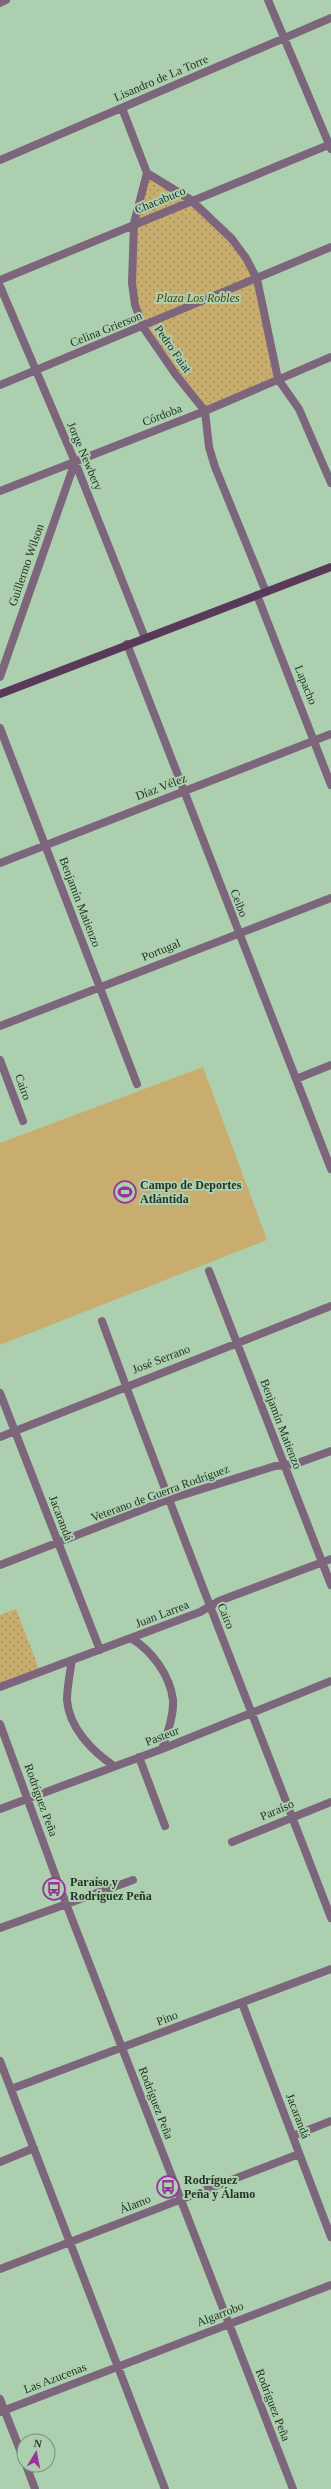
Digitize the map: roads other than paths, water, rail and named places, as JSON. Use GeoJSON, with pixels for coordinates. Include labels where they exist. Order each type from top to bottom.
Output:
{"type":"FeatureCollection","features":[{"type":"Feature","properties":{"kind":"main road"},"geometry":{"type":"LineString","coordinates":[[0,694],[331,567]]}},
{"type":"Feature","properties":{"kind":"street"},"geometry":{"type":"LineString","coordinates":[[0,2],[6,0]]}},
{"type":"Feature","properties":{"kind":"street"},"geometry":{"type":"LineString","coordinates":[[268,0],[330,146]]}},
{"type":"Feature","properties":{"kind":"street","name":"Lisandro de La Torre"},"geometry":{"type":"LineString","coordinates":[[0,160],[331,18]]}},
{"type":"Feature","properties":{"kind":"street"},"geometry":{"type":"LineString","coordinates":[[122,108],[147,173],[191,200],[232,239],[246,258],[257,279],[278,379],[299,408],[331,483]]}},
{"type":"Feature","properties":{"kind":"street","name":"Chacabuco"},"geometry":{"type":"LineString","coordinates":[[0,280],[191,200],[330,146]]}},
{"type":"Feature","properties":{"kind":"street","name":"Pedro Faiat"},"geometry":{"type":"LineString","coordinates":[[147,173],[134,224],[132,283],[135,305],[144,327],[176,375],[205,411]]}},
{"type":"Feature","properties":{"kind":"street","name":"Celina Grierson"},"geometry":{"type":"LineString","coordinates":[[0,385],[144,327],[331,247]]}},
{"type":"Feature","properties":{"kind":"street","name":"Jorge Newbery"},"geometry":{"type":"LineString","coordinates":[[0,286],[75,462],[144,638]]}},
{"type":"Feature","properties":{"kind":"street","name":"Córdoba"},"geometry":{"type":"LineString","coordinates":[[0,491],[205,411],[331,357]]}},
{"type":"Feature","properties":{"kind":"street"},"geometry":{"type":"LineString","coordinates":[[205,411],[209,447],[215,467],[266,592]]}},
{"type":"Feature","properties":{"kind":"street","name":"Guillermo Wilson"},"geometry":{"type":"LineString","coordinates":[[0,677],[75,462]]}},
{"type":"Feature","properties":{"kind":"street","name":"Lapacho"},"geometry":{"type":"LineString","coordinates":[[257,595],[331,785]]}},
{"type":"Feature","properties":{"kind":"street","name":"Ceibo"},"geometry":{"type":"LineString","coordinates":[[127,644],[238,933],[331,1169]]}},
{"type":"Feature","properties":{"kind":"street","name":"Benjamín Matienzo"},"geometry":{"type":"LineString","coordinates":[[0,728],[137,1084]]}},
{"type":"Feature","properties":{"kind":"street","name":"Díaz Vélez"},"geometry":{"type":"LineString","coordinates":[[0,863],[331,734]]}},
{"type":"Feature","properties":{"kind":"street","name":"Portugal"},"geometry":{"type":"LineString","coordinates":[[0,1026],[331,898]]}},
{"type":"Feature","properties":{"kind":"street","name":"Cairo"},"geometry":{"type":"LineString","coordinates":[[0,1060],[23,1121]]}},
{"type":"Feature","properties":{"kind":"street"},"geometry":{"type":"LineString","coordinates":[[296,1079],[331,1065]]}},
{"type":"Feature","properties":{"kind":"street","name":"Benjamín Matienzo"},"geometry":{"type":"LineString","coordinates":[[209,1271],[236,1344],[331,1585]]}},
{"type":"Feature","properties":{"kind":"street","name":"José Serrano"},"geometry":{"type":"LineString","coordinates":[[0,1437],[331,1306]]}},
{"type":"Feature","properties":{"kind":"street","name":"Cairo"},"geometry":{"type":"LineString","coordinates":[[102,1321],[167,1500],[253,1713],[331,1918]]}},
{"type":"Feature","properties":{"kind":"street","name":"Jacarandá"},"geometry":{"type":"LineString","coordinates":[[0,1393],[100,1650]]}},
{"type":"Feature","properties":{"kind":"street","name":"Veterano de Guerra Rodríguez"},"geometry":{"type":"LineString","coordinates":[[0,1565],[167,1500],[275,1466],[294,1464],[331,1451]]}},
{"type":"Feature","properties":{"kind":"street","name":"Juan Larrea"},"geometry":{"type":"LineString","coordinates":[[0,1687],[100,1650],[219,1601],[331,1559]]}},
{"type":"Feature","properties":{"kind":"street"},"geometry":{"type":"LineString","coordinates":[[130,1638],[145,1647],[153,1657],[161,1670],[173,1700],[169,1725],[162,1749]]}},
{"type":"Feature","properties":{"kind":"street"},"geometry":{"type":"LineString","coordinates":[[72,1660],[68,1702],[72,1718],[88,1745],[114,1766]]}},
{"type":"Feature","properties":{"kind":"street","name":"Pasteur"},"geometry":{"type":"LineString","coordinates":[[0,1809],[28,1800],[162,1749],[331,1681]]}},
{"type":"Feature","properties":{"kind":"street","name":"Rodríguez Peña"},"geometry":{"type":"LineString","coordinates":[[0,1724],[66,1905],[292,2489]]}},
{"type":"Feature","properties":{"kind":"street"},"geometry":{"type":"LineString","coordinates":[[139,1757],[165,1826]]}},
{"type":"Feature","properties":{"kind":"street","name":"Paraíso"},"geometry":{"type":"LineString","coordinates":[[232,1842],[292,1816],[331,1802]]}},
{"type":"Feature","properties":{"kind":"street"},"geometry":{"type":"LineString","coordinates":[[0,1928],[133,1880]]}},
{"type":"Feature","properties":{"kind":"street","name":"Pino"},"geometry":{"type":"LineString","coordinates":[[11,2089],[331,1969]]}},
{"type":"Feature","properties":{"kind":"street","name":"Jacarandá"},"geometry":{"type":"LineString","coordinates":[[242,2003],[331,2237]]}},
{"type":"Feature","properties":{"kind":"street"},"geometry":{"type":"LineString","coordinates":[[0,2061],[164,2489]]}},
{"type":"Feature","properties":{"kind":"street"},"geometry":{"type":"LineString","coordinates":[[293,2136],[331,2121]]}},
{"type":"Feature","properties":{"kind":"street"},"geometry":{"type":"LineString","coordinates":[[0,2162],[34,2148]]}},
{"type":"Feature","properties":{"kind":"street","name":"Álamo"},"geometry":{"type":"LineString","coordinates":[[0,2269],[299,2154]]}},
{"type":"Feature","properties":{"kind":"street","name":"Algarrobo"},"geometry":{"type":"LineString","coordinates":[[118,2366],[331,2285]]}},
{"type":"Feature","properties":{"kind":"street","name":"Las Azucenas"},"geometry":{"type":"LineString","coordinates":[[2,2411],[118,2366]]}},
{"type":"Feature","properties":{"kind":"street"},"geometry":{"type":"LineString","coordinates":[[0,2399],[2,2411],[16,2442]]}},
{"type":"Feature","properties":{"kind":"street"},"geometry":{"type":"LineString","coordinates":[[29,2473],[35,2489]]}},
{"type":"Feature","properties":{"kind":"place","name":"Campo de Deportes Atlántida"},"geometry":{"type":"Point","coordinates":[125,1192]}},
{"type":"Feature","properties":{"kind":"place","name":"Paraíso y Rodríguez Peña"},"geometry":{"type":"Point","coordinates":[54,1889]}},
{"type":"Feature","properties":{"kind":"place","name":"Rodríguez Peña y Álamo"},"geometry":{"type":"Point","coordinates":[168,2187]}},
{"type":"Feature","properties":{"kind":"park label","name":"Plaza Los Robles"},"geometry":{"type":"Point","coordinates":[198,298]}}]}
